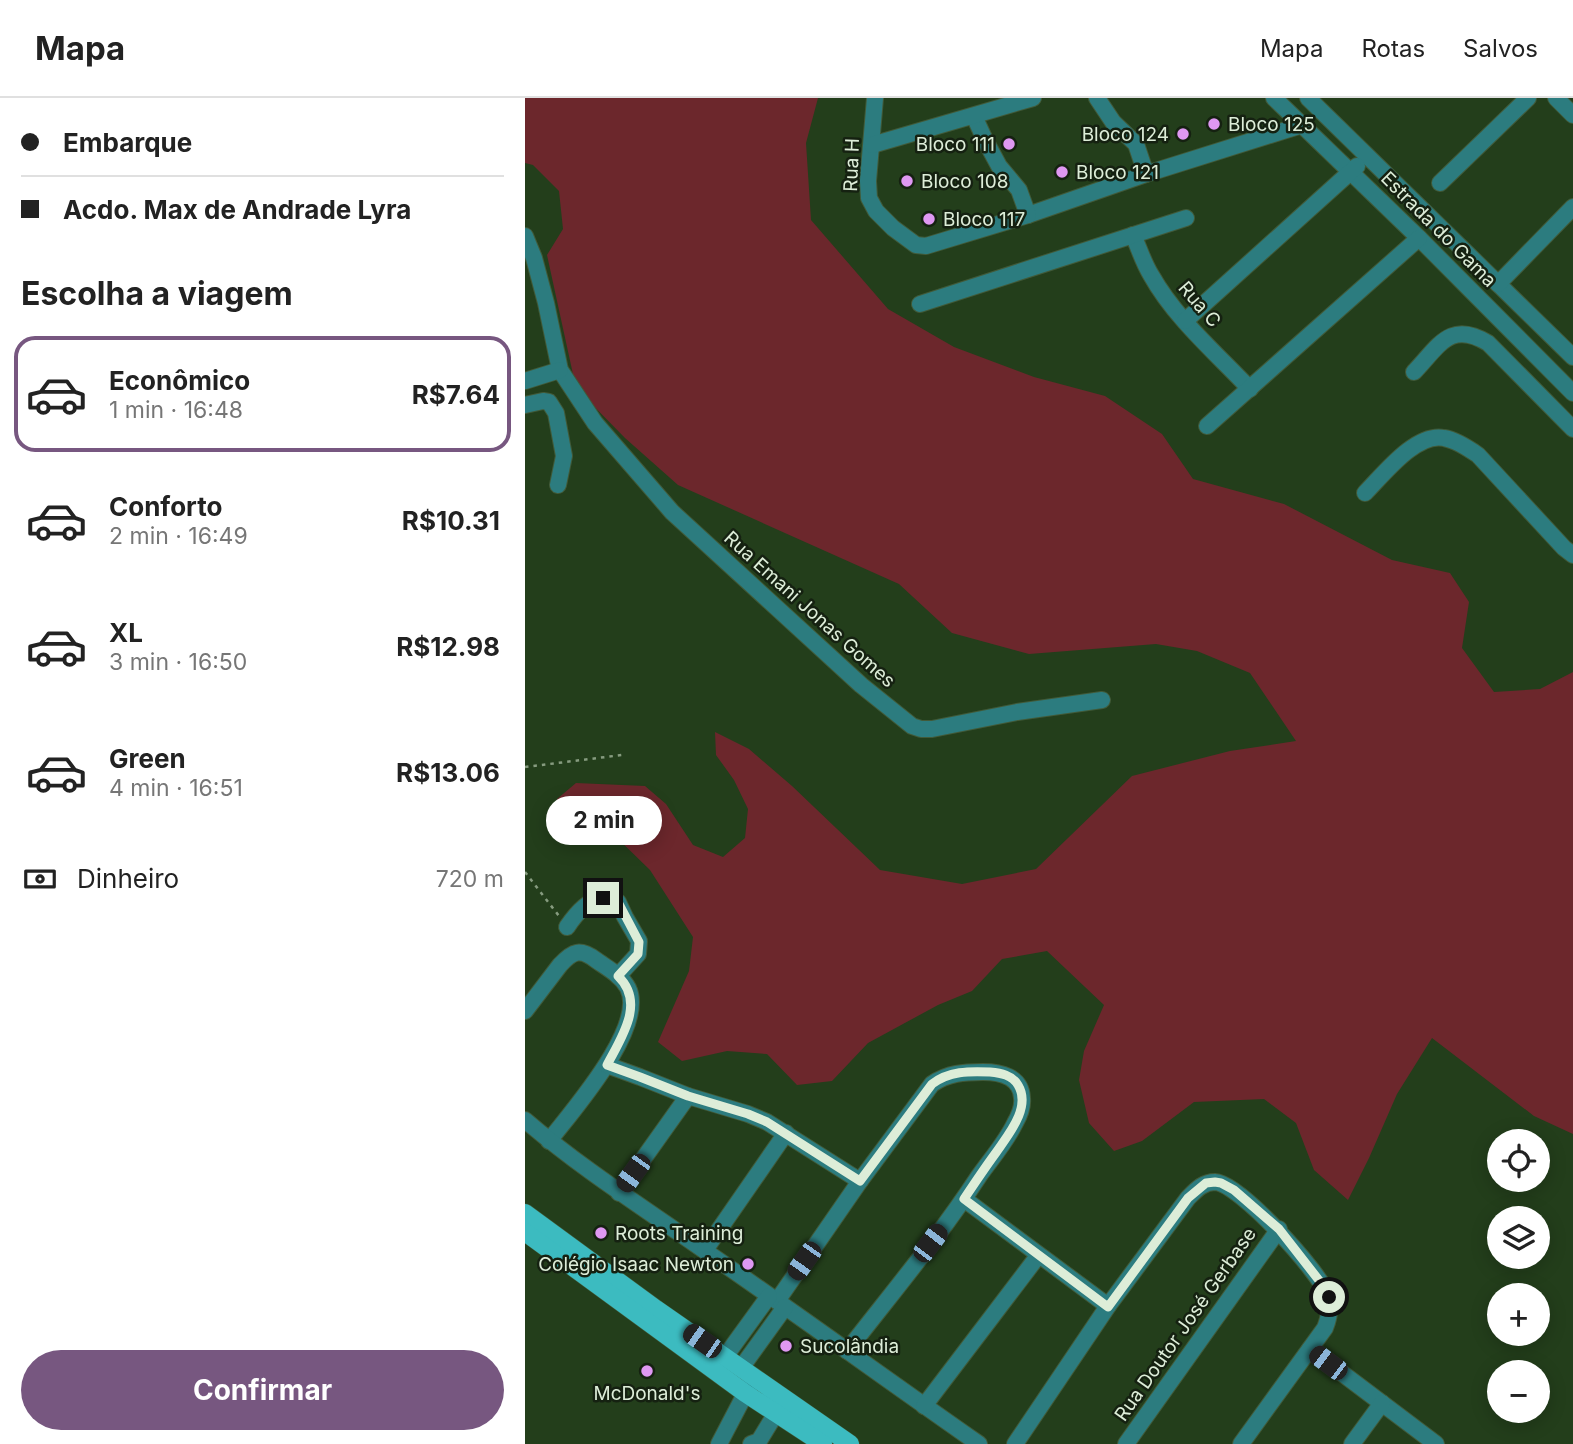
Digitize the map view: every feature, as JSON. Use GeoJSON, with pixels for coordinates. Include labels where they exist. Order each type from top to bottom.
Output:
{"type":"FeatureCollection","features":[{"type":"Feature","properties":{"kind":"main road"},"geometry":{"type":"LineString","coordinates":[[525,1213],[656,1310],[720,1363],[747,1379],[776,1413],[823,1444]]}},
{"type":"Feature","properties":{"kind":"main road"},"geometry":{"type":"LineString","coordinates":[[525,1231],[720,1363],[850,1444]]}},
{"type":"Feature","properties":{"kind":"street","name":"Rua H"},"geometry":{"type":"LineString","coordinates":[[875,98],[869,198],[884,219],[909,241],[926,246],[1028,215]]}},
{"type":"Feature","properties":{"kind":"street"},"geometry":{"type":"LineString","coordinates":[[872,145],[1033,98]]}},
{"type":"Feature","properties":{"kind":"street"},"geometry":{"type":"LineString","coordinates":[[1097,98],[1113,122],[1136,144],[1146,174]]}},
{"type":"Feature","properties":{"kind":"street","name":"Estrada do Gama"},"geometry":{"type":"LineString","coordinates":[[1274,98],[1419,238],[1573,393]]}},
{"type":"Feature","properties":{"kind":"street"},"geometry":{"type":"LineString","coordinates":[[1440,183],[1528,98]]}},
{"type":"Feature","properties":{"kind":"street"},"geometry":{"type":"LineString","coordinates":[[1556,98],[1573,115]]}},
{"type":"Feature","properties":{"kind":"street","name":"Estrada do Gama"},"geometry":{"type":"LineString","coordinates":[[1315,100],[1367,157],[1573,357]]}},
{"type":"Feature","properties":{"kind":"street"},"geometry":{"type":"LineString","coordinates":[[974,116],[999,166],[1019,190],[1028,215],[1301,125]]}},
{"type":"Feature","properties":{"kind":"street"},"geometry":{"type":"LineString","coordinates":[[1185,321],[1367,157]]}},
{"type":"Feature","properties":{"kind":"street"},"geometry":{"type":"LineString","coordinates":[[1498,284],[1573,206]]}},
{"type":"Feature","properties":{"kind":"street"},"geometry":{"type":"LineString","coordinates":[[920,304],[1186,218]]}},
{"type":"Feature","properties":{"kind":"street","name":"Rua C"},"geometry":{"type":"LineString","coordinates":[[1133,235],[1151,276],[1185,321],[1250,389]]}},
{"type":"Feature","properties":{"kind":"street"},"geometry":{"type":"LineString","coordinates":[[525,237],[534,258],[546,303],[560,370],[525,381]]}},
{"type":"Feature","properties":{"kind":"street"},"geometry":{"type":"LineString","coordinates":[[1207,426],[1419,238]]}},
{"type":"Feature","properties":{"kind":"street"},"geometry":{"type":"LineString","coordinates":[[1414,372],[1450,337],[1460,333],[1476,336],[1488,343],[1573,429]]}},
{"type":"Feature","properties":{"kind":"street","name":"Rua Emani Jonas Gomes"},"geometry":{"type":"LineString","coordinates":[[560,370],[595,423],[672,512],[860,685],[912,726],[932,729],[1017,712],[1102,700]]}},
{"type":"Feature","properties":{"kind":"street"},"geometry":{"type":"LineString","coordinates":[[525,405],[549,402],[556,413],[564,456],[558,485]]}},
{"type":"Feature","properties":{"kind":"street"},"geometry":{"type":"LineString","coordinates":[[1365,493],[1417,443],[1429,438],[1443,437],[1478,455],[1573,555]]}},
{"type":"Feature","properties":{"kind":"street"},"geometry":{"type":"LineString","coordinates":[[567,927],[589,903],[603,898],[618,902],[639,942],[638,954],[618,976]]}},
{"type":"Feature","properties":{"kind":"street"},"geometry":{"type":"LineString","coordinates":[[525,1011],[566,959],[578,952],[586,952],[618,976],[629,989],[631,1000],[625,1032],[607,1065],[549,1141]]}},
{"type":"Feature","properties":{"kind":"street"},"geometry":{"type":"LineString","coordinates":[[607,1065],[767,1122],[860,1181]]}},
{"type":"Feature","properties":{"kind":"street"},"geometry":{"type":"LineString","coordinates":[[720,1363],[777,1302],[860,1181],[932,1084],[941,1077],[955,1073],[1003,1073],[1013,1078],[1023,1096],[1015,1124],[964,1199],[847,1351]]}},
{"type":"Feature","properties":{"kind":"street"},"geometry":{"type":"LineString","coordinates":[[619,1193],[688,1096]]}},
{"type":"Feature","properties":{"kind":"street"},"geometry":{"type":"LineString","coordinates":[[525,1120],[619,1193],[979,1444]]}},
{"type":"Feature","properties":{"kind":"street"},"geometry":{"type":"LineString","coordinates":[[705,1251],[786,1133]]}},
{"type":"Feature","properties":{"kind":"street"},"geometry":{"type":"LineString","coordinates":[[1015,1444],[1108,1307],[1188,1198],[1206,1183],[1221,1183],[1234,1190],[1279,1229],[1325,1288],[1330,1306],[1325,1328],[1241,1444]]}},
{"type":"Feature","properties":{"kind":"street"},"geometry":{"type":"LineString","coordinates":[[964,1199],[1108,1307]]}},
{"type":"Feature","properties":{"kind":"street","name":"Rua Doutor José Gerbase"},"geometry":{"type":"LineString","coordinates":[[1126,1444],[1279,1229]]}},
{"type":"Feature","properties":{"kind":"street"},"geometry":{"type":"LineString","coordinates":[[924,1406],[1038,1256]]}},
{"type":"Feature","properties":{"kind":"street"},"geometry":{"type":"LineString","coordinates":[[719,1444],[777,1302]]}},
{"type":"Feature","properties":{"kind":"street"},"geometry":{"type":"LineString","coordinates":[[1310,1349],[1436,1444]]}},
{"type":"Feature","properties":{"kind":"street"},"geometry":{"type":"LineString","coordinates":[[1352,1444],[1382,1403]]}},
{"type":"Feature","properties":{"kind":"street"},"geometry":{"type":"LineString","coordinates":[[727,1428],[749,1444],[759,1441],[776,1413]]}},
{"type":"Feature","properties":{"kind":"path"},"geometry":{"type":"LineString","coordinates":[[525,767],[622,755]]}},
{"type":"Feature","properties":{"kind":"path"},"geometry":{"type":"LineString","coordinates":[[525,872],[567,927]]}},
{"type":"Feature","properties":{"kind":"shaded area"},"geometry":{"type":"Polygon","coordinates":[[[525,98],[818,98],[806,143],[811,220],[888,309],[954,347],[1034,377],[1105,396],[1162,434],[1193,479],[1284,504],[1392,560],[1450,573],[1469,602],[1462,648],[1494,692],[1540,689],[1573,672],[1573,1134],[1534,1116],[1432,1038],[1397,1094],[1348,1200],[1314,1170],[1296,1123],[1264,1099],[1194,1102],[1142,1141],[1114,1151],[1089,1123],[1079,1080],[1084,1051],[1104,1005],[1047,951],[1002,959],[972,991],[938,1005],[868,1043],[832,1081],[797,1085],[767,1054],[727,1051],[682,1061],[658,1042],[689,971],[693,937],[650,870],[612,833],[562,818],[557,799],[576,783],[645,786],[666,804],[693,845],[723,857],[745,838],[748,809],[734,780],[716,755],[715,732],[749,749],[880,870],[962,884],[1036,869],[1132,776],[1230,751],[1296,741],[1250,673],[1197,651],[1156,644],[1029,654],[952,633],[899,584],[678,485],[625,438],[576,388],[547,255],[563,229],[559,191],[533,165],[525,163],[525,98]]]}},
{"type":"Feature","properties":{"kind":"place","name":"Bloco 125"},"geometry":{"type":"Point","coordinates":[1214,124]}},
{"type":"Feature","properties":{"kind":"place","name":"Bloco 124"},"geometry":{"type":"Point","coordinates":[1183,134]}},
{"type":"Feature","properties":{"kind":"place","name":"Bloco 111"},"geometry":{"type":"Point","coordinates":[1009,144]}},
{"type":"Feature","properties":{"kind":"place","name":"Bloco 121"},"geometry":{"type":"Point","coordinates":[1062,172]}},
{"type":"Feature","properties":{"kind":"place","name":"Bloco 108"},"geometry":{"type":"Point","coordinates":[907,181]}},
{"type":"Feature","properties":{"kind":"place","name":"Bloco 117"},"geometry":{"type":"Point","coordinates":[929,219]}},
{"type":"Feature","properties":{"kind":"place","name":"Roots Training"},"geometry":{"type":"Point","coordinates":[601,1233]}},
{"type":"Feature","properties":{"kind":"place","name":"Colégio Isaac Newton"},"geometry":{"type":"Point","coordinates":[748,1264]}},
{"type":"Feature","properties":{"kind":"place","name":"Sucolândia"},"geometry":{"type":"Point","coordinates":[786,1346]}},
{"type":"Feature","properties":{"kind":"place","name":"McDonald's"},"geometry":{"type":"Point","coordinates":[647,1371]}},
{"type":"Feature","properties":{"kind":"route"},"geometry":{"type":"LineString","coordinates":[[603,898],[618,902],[639,942],[638,954],[618,976],[629,989],[629,1017],[625,1032],[607,1065],[767,1122],[860,1181],[932,1084],[941,1077],[955,1073],[1003,1073],[1013,1078],[1019,1086],[1023,1096],[1021,1107],[1015,1124],[964,1199],[1108,1307],[1188,1198],[1199,1187],[1215,1182],[1234,1190],[1279,1229],[1325,1288],[1329,1297]]}}]}
